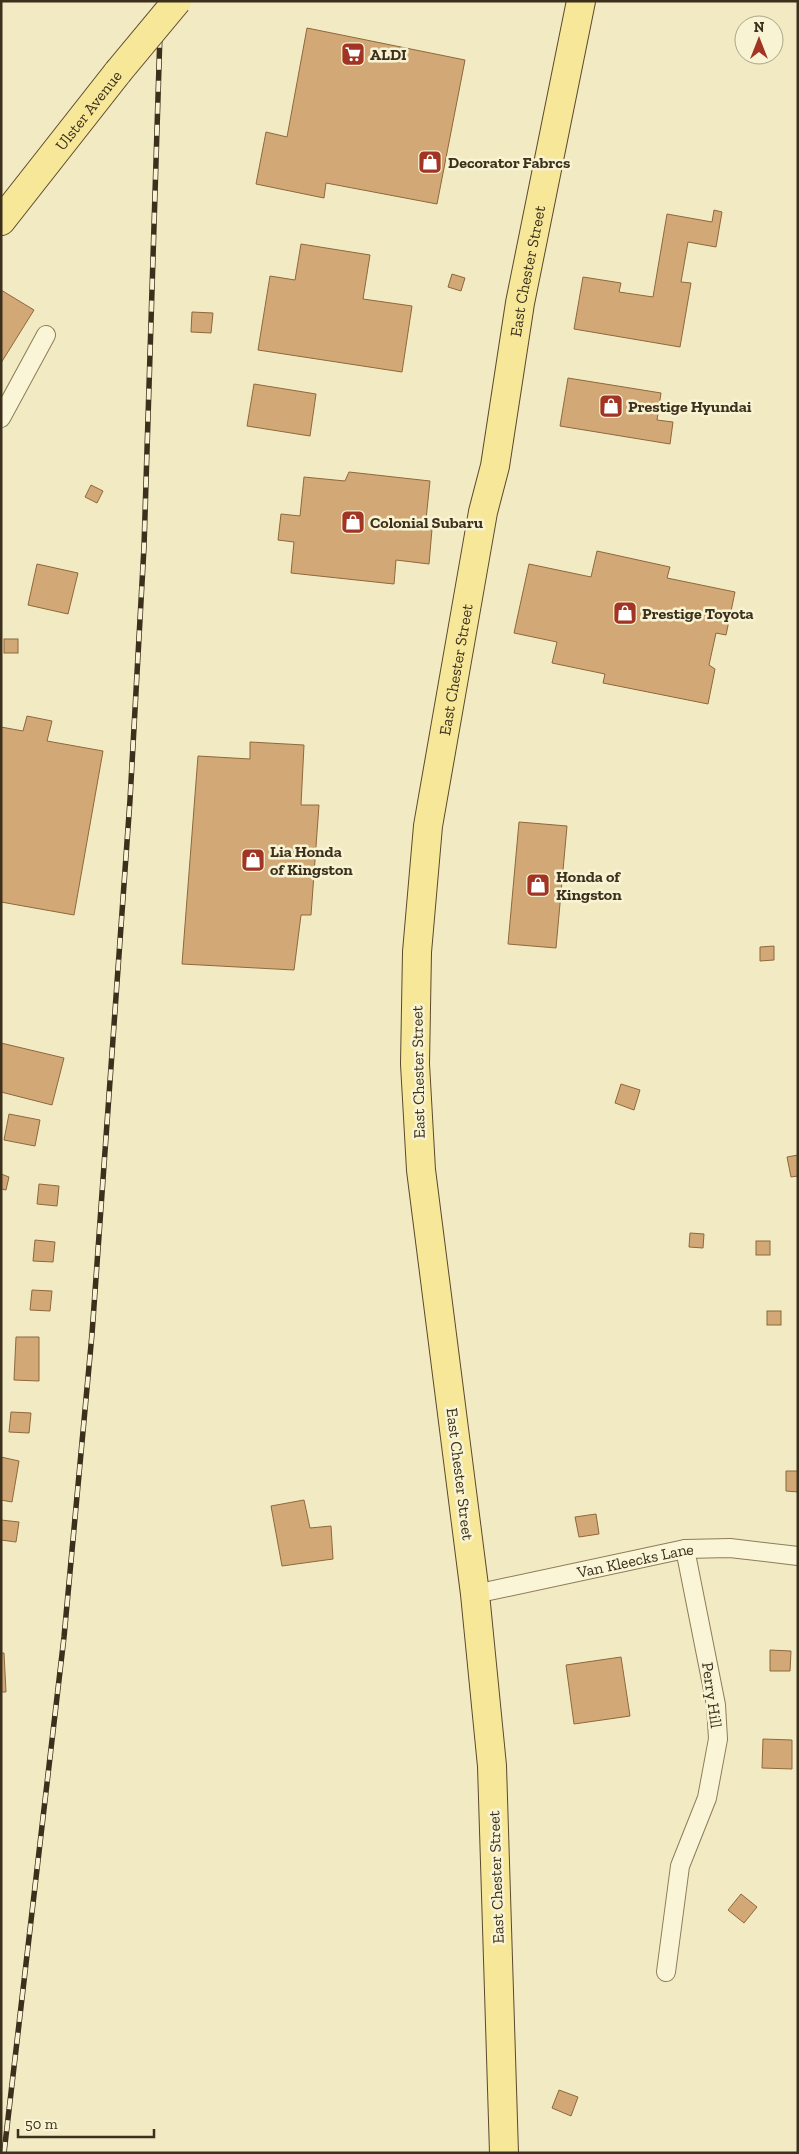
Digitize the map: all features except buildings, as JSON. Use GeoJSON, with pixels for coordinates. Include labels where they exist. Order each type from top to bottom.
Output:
{"type":"FeatureCollection","features":[{"type":"Feature","properties":{"kind":"main road","name":"Ulster Avenue"},"geometry":{"type":"LineString","coordinates":[[1,221],[118,72],[177,1]]}},
{"type":"Feature","properties":{"kind":"main road","name":"East Chester Street"},"geometry":{"type":"LineString","coordinates":[[504,2153],[492,1766],[475,1594],[421,1170],[415,1064],[417,952],[430,817],[483,512],[495,466],[520,303],[581,1]]}},
{"type":"Feature","properties":{"kind":"street"},"geometry":{"type":"LineString","coordinates":[[1,418],[46,334]]}},
{"type":"Feature","properties":{"kind":"street","name":"Van Kleecks Lane"},"geometry":{"type":"LineString","coordinates":[[475,1594],[685,1549],[730,1548],[798,1556]]}},
{"type":"Feature","properties":{"kind":"street","name":"Perry Hill"},"geometry":{"type":"LineString","coordinates":[[666,1972],[680,1866],[707,1798],[718,1740],[716,1705],[685,1549]]}},
{"type":"Feature","properties":{"kind":"railway"},"geometry":{"type":"LineString","coordinates":[[4,2153],[64,1637],[92,1334],[130,800],[144,547],[161,1]]}},
{"type":"Feature","properties":{"kind":"place","name":"ALDI"},"geometry":{"type":"Point","coordinates":[353,54]}},
{"type":"Feature","properties":{"kind":"place","name":"Decorator Fabrcs"},"geometry":{"type":"Point","coordinates":[430,162]}},
{"type":"Feature","properties":{"kind":"place","name":"Prestige Hyundai"},"geometry":{"type":"Point","coordinates":[611,406]}},
{"type":"Feature","properties":{"kind":"place","name":"Colonial Subaru"},"geometry":{"type":"Point","coordinates":[353,522]}},
{"type":"Feature","properties":{"kind":"place","name":"Prestige Toyota"},"geometry":{"type":"Point","coordinates":[625,613]}},
{"type":"Feature","properties":{"kind":"place","name":"Lia Honda of Kingston"},"geometry":{"type":"Point","coordinates":[253,860]}},
{"type":"Feature","properties":{"kind":"place","name":"Honda of Kingston"},"geometry":{"type":"Point","coordinates":[538,885]}}]}
